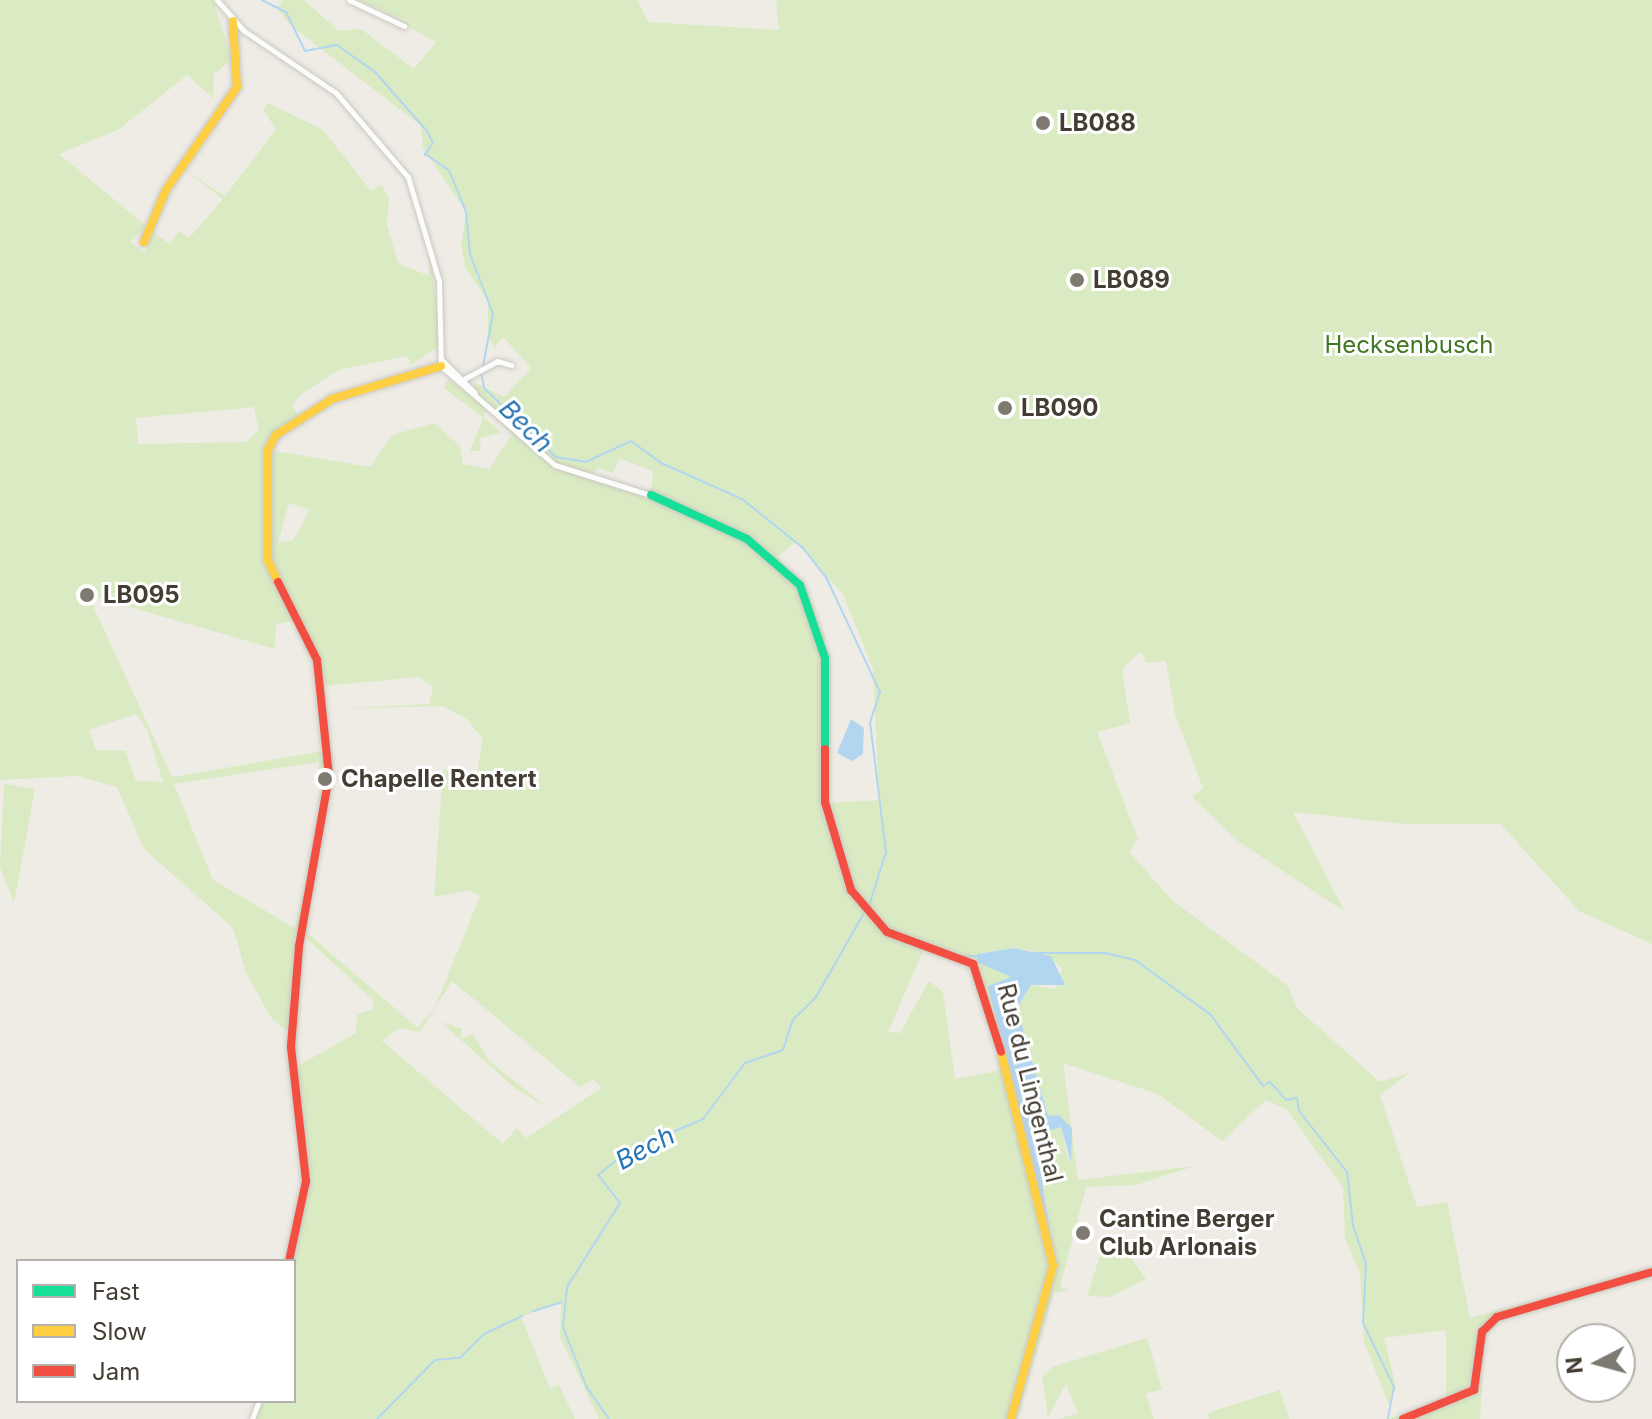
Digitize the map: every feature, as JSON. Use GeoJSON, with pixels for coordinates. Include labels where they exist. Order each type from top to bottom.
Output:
{"type":"FeatureCollection","features":[{"type":"Feature","properties":{"kind":"street"},"geometry":{"type":"LineString","coordinates":[[144,242],[166,190],[237,87],[233,21],[223,3],[217,0]]}},
{"type":"Feature","properties":{"kind":"street"},"geometry":{"type":"LineString","coordinates":[[349,0],[404,26]]}},
{"type":"Feature","properties":{"kind":"street"},"geometry":{"type":"LineString","coordinates":[[233,21],[336,93],[408,177],[439,281],[442,363],[555,465],[651,495]]}},
{"type":"Feature","properties":{"kind":"street"},"geometry":{"type":"LineString","coordinates":[[442,363],[485,405]]}},
{"type":"Feature","properties":{"kind":"street"},"geometry":{"type":"LineString","coordinates":[[289,1259],[306,1181],[291,1047],[299,947],[329,793],[319,679],[304,623],[268,561],[268,450],[276,435],[332,399],[442,363]]}},
{"type":"Feature","properties":{"kind":"street"},"geometry":{"type":"LineString","coordinates":[[462,380],[482,368],[511,365]]}},
{"type":"Feature","properties":{"kind":"street","name":"Rue du Lingenthal"},"geometry":{"type":"LineString","coordinates":[[651,495],[733,531],[775,559],[800,585],[821,638],[825,802],[851,890],[887,932],[973,964],[985,984],[1053,1266],[1011,1419]]}},
{"type":"Feature","properties":{"kind":"street"},"geometry":{"type":"LineString","coordinates":[[1403,1419],[1474,1390],[1482,1332],[1497,1317],[1652,1272]]}},
{"type":"Feature","properties":{"kind":"green space","name":"Hecksenbusch"},"geometry":{"type":"Polygon","coordinates":[[[0,0],[213,0],[232,60],[214,74],[213,98],[187,75],[118,130],[59,154],[146,226],[130,242],[145,253],[153,232],[170,244],[179,231],[189,238],[223,199],[186,171],[225,196],[276,129],[263,110],[268,103],[323,130],[371,191],[381,185],[389,198],[387,224],[398,263],[429,276],[429,245],[441,345],[411,365],[407,356],[339,370],[300,395],[292,406],[301,420],[276,435],[269,450],[370,467],[392,435],[434,423],[460,446],[463,464],[489,469],[512,434],[485,407],[484,418],[502,432],[480,438],[481,451],[470,451],[483,418],[444,388],[447,380],[471,393],[475,383],[504,397],[531,368],[503,337],[495,347],[488,338],[488,301],[466,269],[461,247],[466,212],[423,148],[421,126],[289,24],[277,8],[283,0],[304,0],[339,31],[361,29],[414,69],[436,42],[376,9],[444,37],[359,0],[638,0],[648,22],[779,30],[776,0],[1652,0],[1652,944],[1579,911],[1501,824],[1404,824],[1293,812],[1345,912],[1239,842],[1192,797],[1203,788],[1175,714],[1166,661],[1146,663],[1141,651],[1122,669],[1130,723],[1097,732],[1138,839],[1129,852],[1173,901],[1287,985],[1298,1009],[1380,1082],[1409,1073],[1380,1095],[1417,1207],[1447,1202],[1470,1318],[1652,1269],[1652,1277],[1499,1319],[1485,1333],[1480,1419],[1386,1419],[1446,1402],[1446,1330],[1384,1338],[1396,1387],[1389,1405],[1364,1342],[1360,1273],[1345,1239],[1343,1188],[1287,1110],[1266,1100],[1222,1141],[1158,1094],[1063,1063],[1071,1128],[1048,1117],[1017,1008],[1031,985],[1056,989],[1062,968],[1044,953],[1014,948],[977,954],[1012,977],[1007,983],[1053,1246],[1035,1135],[1061,1127],[1068,1160],[1072,1131],[1078,1180],[1195,1166],[1136,1185],[1086,1187],[1060,1287],[1068,1290],[1054,1293],[1017,1419],[599,1419],[560,1337],[561,1302],[521,1317],[550,1388],[559,1385],[575,1419],[255,1419],[261,1403],[296,1403],[296,1259],[286,1259],[303,1182],[289,1033],[272,1019],[246,973],[233,928],[144,849],[117,787],[77,776],[0,780],[0,0]],[[254,407],[136,418],[138,444],[246,442],[259,430],[254,407]],[[619,458],[613,473],[598,468],[592,476],[651,495],[653,471],[619,458]],[[289,503],[278,543],[293,540],[310,510],[289,503]],[[796,542],[777,557],[808,592],[825,637],[830,803],[879,800],[873,669],[843,594],[796,542]],[[88,595],[172,777],[324,751],[319,679],[293,621],[276,624],[275,649],[88,595]],[[419,677],[322,686],[334,762],[305,931],[418,1028],[435,1007],[480,896],[470,890],[434,897],[443,769],[475,781],[483,739],[466,718],[442,706],[332,709],[429,704],[433,687],[419,677]],[[136,714],[89,730],[96,750],[125,751],[136,781],[163,782],[147,730],[136,714]],[[319,762],[174,784],[213,880],[295,928],[320,823],[319,762]],[[304,936],[296,1067],[356,1033],[357,1014],[372,1010],[374,1001],[304,936]],[[923,951],[888,1032],[900,1033],[929,981],[943,992],[955,1079],[1002,1070],[977,969],[923,951]],[[452,981],[420,1032],[400,1028],[382,1041],[503,1144],[517,1128],[526,1138],[601,1088],[593,1079],[580,1087],[452,981]]]}},
{"type":"Feature","properties":{"kind":"green space"},"geometry":{"type":"Polygon","coordinates":[[[4,784],[35,789],[14,903],[0,867],[4,784]]]}},
{"type":"Feature","properties":{"kind":"green space"},"geometry":{"type":"Polygon","coordinates":[[[441,1022],[462,1029],[461,1038],[473,1034],[489,1061],[546,1106],[517,1090],[441,1022]]]}},
{"type":"Feature","properties":{"kind":"green space"},"geometry":{"type":"Polygon","coordinates":[[[1123,1247],[1146,1279],[1110,1297],[1087,1296],[1100,1256],[1123,1247]]]}},
{"type":"Feature","properties":{"kind":"green space"},"geometry":{"type":"Polygon","coordinates":[[[1147,1338],[1162,1389],[1146,1394],[1154,1419],[1059,1419],[1078,1413],[1066,1384],[1048,1417],[1042,1377],[1052,1367],[1147,1338]]]}},
{"type":"Feature","properties":{"kind":"green space"},"geometry":{"type":"Polygon","coordinates":[[[1280,1390],[1289,1419],[1209,1419],[1207,1413],[1280,1390]]]}},
{"type":"Feature","properties":{"kind":"water"},"geometry":{"type":"Polygon","coordinates":[[[851,719],[864,728],[863,754],[852,761],[837,753],[851,719]]]}},
{"type":"Feature","properties":{"kind":"water"},"geometry":{"type":"Polygon","coordinates":[[[1014,948],[1051,956],[1065,985],[1031,985],[1017,1008],[1048,1116],[1059,1115],[1072,1128],[1071,1162],[1061,1127],[1035,1135],[1052,1246],[988,986],[1011,977],[977,962],[977,954],[1014,948]]]}},
{"type":"Feature","properties":{"kind":"waterway","name":"Bech"},"geometry":{"type":"LineString","coordinates":[[262,0],[286,12],[305,51],[337,45],[375,72],[427,131],[433,143],[425,154],[449,170],[466,212],[470,254],[493,314],[483,366]]}},
{"type":"Feature","properties":{"kind":"waterway","name":"Bech"},"geometry":{"type":"LineString","coordinates":[[481,372],[484,388],[556,457],[586,462],[631,441],[661,463],[742,499],[803,548],[827,579],[880,692],[870,722],[886,852],[869,906]]}},
{"type":"Feature","properties":{"kind":"waterway","name":"Bech"},"geometry":{"type":"LineString","coordinates":[[609,1419],[587,1388],[563,1327],[567,1287],[620,1203],[598,1175],[628,1151],[703,1119],[745,1063],[783,1050],[793,1020],[816,997],[863,915]]}},
{"type":"Feature","properties":{"kind":"waterway"},"geometry":{"type":"LineString","coordinates":[[997,953],[1105,953],[1135,960],[1210,1014],[1263,1086],[1270,1082],[1286,1100],[1297,1098],[1299,1111],[1347,1172],[1353,1226],[1366,1263],[1363,1323],[1394,1387],[1388,1418]]}},
{"type":"Feature","properties":{"kind":"waterway"},"geometry":{"type":"LineString","coordinates":[[962,956],[979,956]]}},
{"type":"Feature","properties":{"kind":"waterway"},"geometry":{"type":"LineString","coordinates":[[533,1311],[562,1302]]}},
{"type":"Feature","properties":{"kind":"waterway"},"geometry":{"type":"LineString","coordinates":[[377,1419],[435,1360],[460,1358],[484,1334],[522,1316]]}},
{"type":"Feature","properties":{"kind":"traffic: fast"},"geometry":{"type":"LineString","coordinates":[[651,495],[747,539],[800,585],[825,658],[825,749]]}},
{"type":"Feature","properties":{"kind":"traffic: slow"},"geometry":{"type":"LineString","coordinates":[[144,242],[166,190],[237,87],[233,21]]}},
{"type":"Feature","properties":{"kind":"traffic: slow"},"geometry":{"type":"LineString","coordinates":[[278,582],[268,561],[268,450],[276,435],[332,399],[441,366]]}},
{"type":"Feature","properties":{"kind":"traffic: slow"},"geometry":{"type":"LineString","coordinates":[[1001,1052],[1053,1266],[1011,1419]]}},
{"type":"Feature","properties":{"kind":"traffic: jam"},"geometry":{"type":"LineString","coordinates":[[278,582],[317,660],[329,776],[299,947],[291,1047],[306,1181],[289,1259]]}},
{"type":"Feature","properties":{"kind":"traffic: jam"},"geometry":{"type":"LineString","coordinates":[[825,749],[825,802],[851,890],[887,932],[973,964],[1001,1052]]}},
{"type":"Feature","properties":{"kind":"traffic: jam"},"geometry":{"type":"LineString","coordinates":[[1403,1419],[1474,1390],[1482,1332],[1497,1317],[1652,1272]]}},
{"type":"Feature","properties":{"kind":"place","name":"LB088"},"geometry":{"type":"Point","coordinates":[1043,123]}},
{"type":"Feature","properties":{"kind":"place","name":"LB089"},"geometry":{"type":"Point","coordinates":[1077,280]}},
{"type":"Feature","properties":{"kind":"place","name":"LB090"},"geometry":{"type":"Point","coordinates":[1005,408]}},
{"type":"Feature","properties":{"kind":"place","name":"LB095"},"geometry":{"type":"Point","coordinates":[87,595]}},
{"type":"Feature","properties":{"kind":"place","name":"Chapelle Rentert"},"geometry":{"type":"Point","coordinates":[325,779]}},
{"type":"Feature","properties":{"kind":"place","name":"Cantine Berger Club Arlonais"},"geometry":{"type":"Point","coordinates":[1083,1233]}}]}
